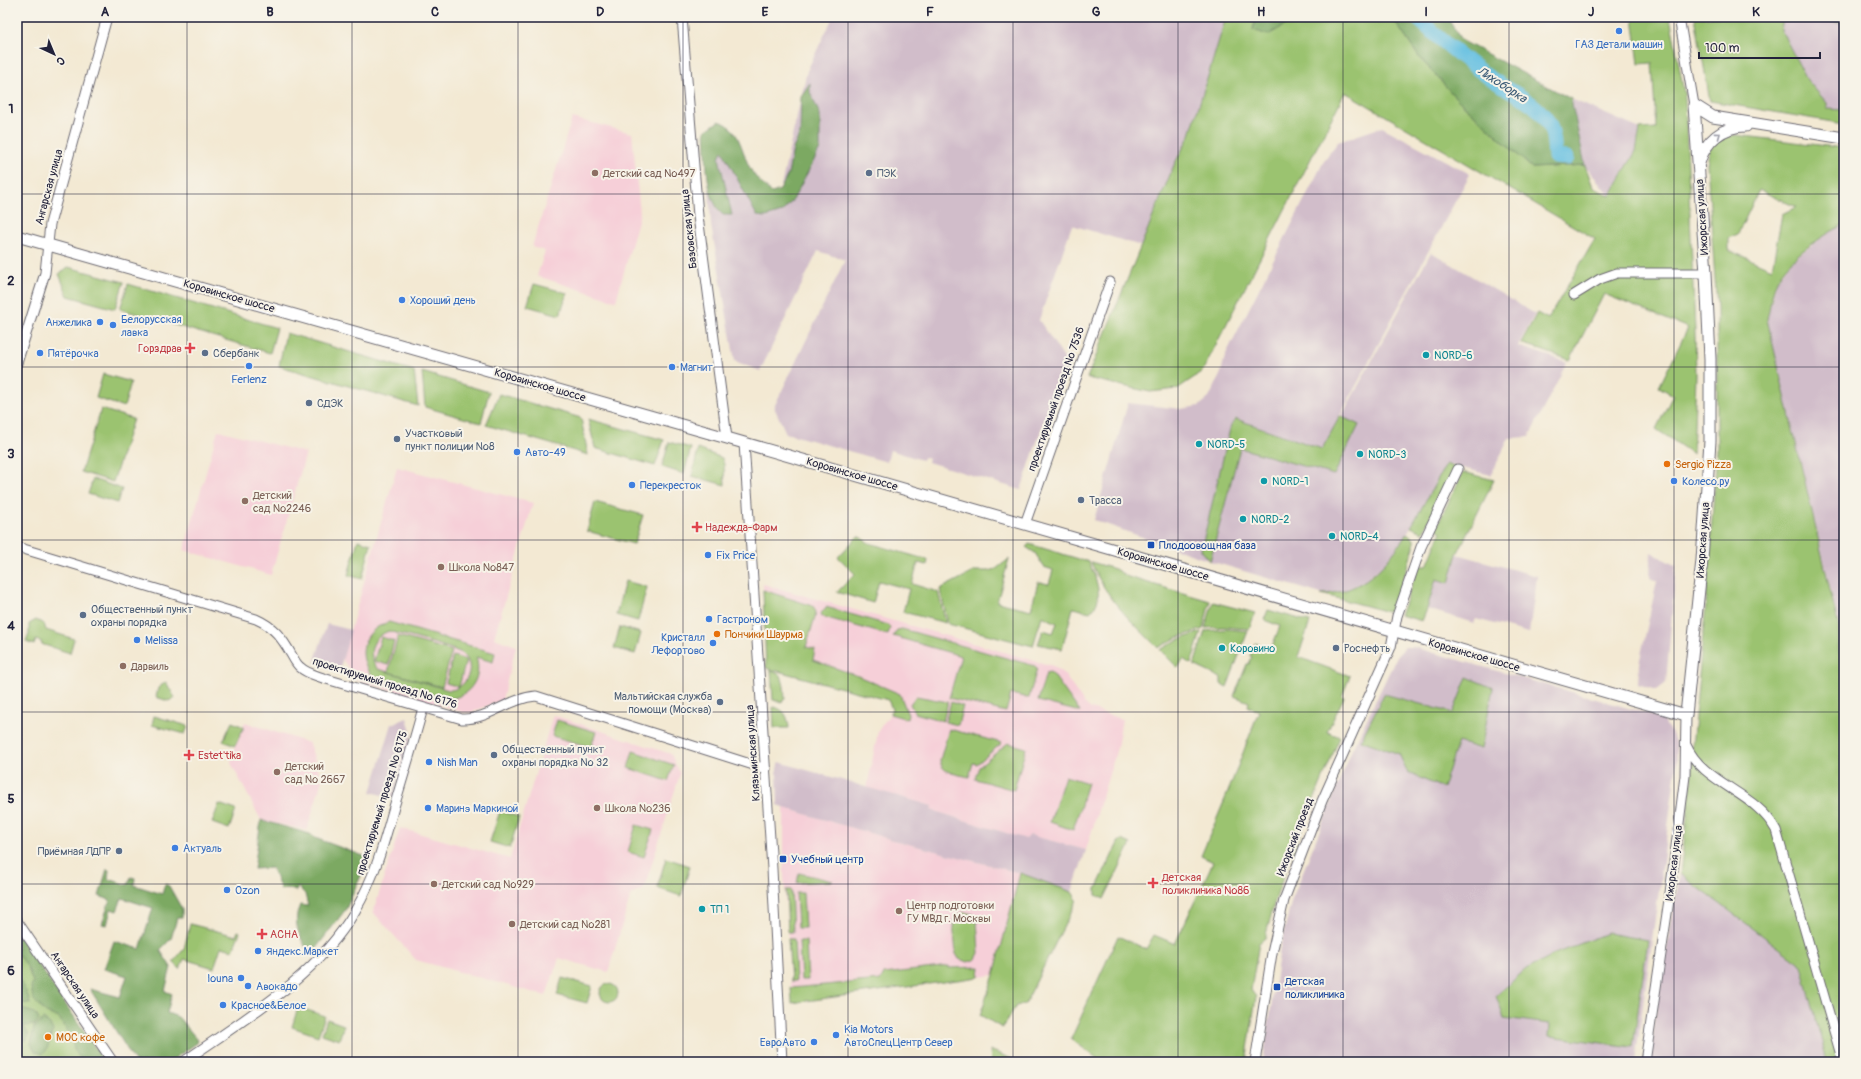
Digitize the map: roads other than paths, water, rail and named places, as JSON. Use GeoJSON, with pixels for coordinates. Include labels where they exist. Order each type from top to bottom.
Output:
{"type":"FeatureCollection","features":[{"type":"Feature","properties":{"kind":"main road"},"geometry":{"type":"LineString","coordinates":[[1694,105],[1713,117],[1767,127],[1844,138]]}},
{"type":"Feature","properties":{"kind":"main road","name":"Ижорская улица"},"geometry":{"type":"LineString","coordinates":[[1686,715],[1702,560],[1710,441],[1710,359],[1706,273],[1694,105]]}},
{"type":"Feature","properties":{"kind":"main road"},"geometry":{"type":"LineString","coordinates":[[1699,168],[1702,155],[1708,144],[1725,130],[1737,126],[1767,127]]}},
{"type":"Feature","properties":{"kind":"main road","name":"Коровинское шоссе"},"geometry":{"type":"LineString","coordinates":[[17,236],[727,438],[1686,715]]}},
{"type":"Feature","properties":{"kind":"street","name":"Ангарская улица"},"geometry":{"type":"LineString","coordinates":[[17,363],[45,273],[50,224],[107,17]]}},
{"type":"Feature","properties":{"kind":"street","name":"Базовская улица"},"geometry":{"type":"LineString","coordinates":[[682,17],[698,216],[727,438]]}},
{"type":"Feature","properties":{"kind":"street","name":"Ижорская улица"},"geometry":{"type":"LineString","coordinates":[[1679,17],[1694,105]]}},
{"type":"Feature","properties":{"kind":"street"},"geometry":{"type":"LineString","coordinates":[[1574,295],[1600,279],[1617,273],[1706,273]]}},
{"type":"Feature","properties":{"kind":"street","name":"проектируемый проезд № 7536"},"geometry":{"type":"LineString","coordinates":[[1025,524],[1110,282]]}},
{"type":"Feature","properties":{"kind":"street","name":"Клязьминская улица"},"geometry":{"type":"LineString","coordinates":[[744,443],[766,769],[782,1062]]}},
{"type":"Feature","properties":{"kind":"street","name":"Ижорский проезд"},"geometry":{"type":"LineString","coordinates":[[1255,1062],[1272,953],[1284,900],[1322,801],[1391,647],[1396,616],[1421,547],[1458,469]]}},
{"type":"Feature","properties":{"kind":"street","name":"проектируемый проезд № 6176"},"geometry":{"type":"LineString","coordinates":[[17,547],[256,619],[266,623],[276,631],[296,663],[307,672],[423,708],[468,720],[476,718],[516,700],[536,696],[766,769]]}},
{"type":"Feature","properties":{"kind":"street","name":"проектируемый проезд № 6175"},"geometry":{"type":"LineString","coordinates":[[183,1062],[251,1016],[295,980],[325,951],[346,924],[358,906],[376,866],[423,708]]}},
{"type":"Feature","properties":{"kind":"street","name":"Ижорская улица"},"geometry":{"type":"LineString","coordinates":[[1645,1062],[1670,893],[1685,776],[1686,715]]}},
{"type":"Feature","properties":{"kind":"street"},"geometry":{"type":"LineString","coordinates":[[1686,745],[1691,757],[1701,768],[1766,814],[1776,830],[1843,1062]]}},
{"type":"Feature","properties":{"kind":"street","name":"Ангарская улица"},"geometry":{"type":"LineString","coordinates":[[17,921],[113,1062]]}},
{"type":"Feature","properties":{"kind":"waterway","name":"Лихоборка"},"geometry":{"type":"LineString","coordinates":[[1416,17],[1451,48],[1478,69],[1494,81],[1527,100],[1541,112],[1551,128],[1555,157],[1567,158]]}},
{"type":"Feature","properties":{"kind":"place","name":"ГАЗ Детали машин"},"geometry":{"type":"Point","coordinates":[1619,31]}},
{"type":"Feature","properties":{"kind":"place","name":"Детский сад №497"},"geometry":{"type":"Point","coordinates":[595,173]}},
{"type":"Feature","properties":{"kind":"place","name":"ПЭК"},"geometry":{"type":"Point","coordinates":[869,173]}},
{"type":"Feature","properties":{"kind":"place","name":"Хороший день"},"geometry":{"type":"Point","coordinates":[402,300]}},
{"type":"Feature","properties":{"kind":"place","name":"Анжелика"},"geometry":{"type":"Point","coordinates":[100,322]}},
{"type":"Feature","properties":{"kind":"place","name":"Белорусская лавка"},"geometry":{"type":"Point","coordinates":[113,325]}},
{"type":"Feature","properties":{"kind":"place","name":"Горздрав"},"geometry":{"type":"Point","coordinates":[190,348]}},
{"type":"Feature","properties":{"kind":"place","name":"Пятёрочка"},"geometry":{"type":"Point","coordinates":[40,353]}},
{"type":"Feature","properties":{"kind":"place","name":"Сбербанк"},"geometry":{"type":"Point","coordinates":[205,353]}},
{"type":"Feature","properties":{"kind":"place","name":"NORD-6"},"geometry":{"type":"Point","coordinates":[1426,355]}},
{"type":"Feature","properties":{"kind":"place","name":"Ferlenz"},"geometry":{"type":"Point","coordinates":[249,366]}},
{"type":"Feature","properties":{"kind":"place","name":"Магнит"},"geometry":{"type":"Point","coordinates":[672,367]}},
{"type":"Feature","properties":{"kind":"place","name":"СДЭК"},"geometry":{"type":"Point","coordinates":[309,403]}},
{"type":"Feature","properties":{"kind":"place","name":"Участковый пункт полиции №8"},"geometry":{"type":"Point","coordinates":[397,439]}},
{"type":"Feature","properties":{"kind":"place","name":"NORD-5"},"geometry":{"type":"Point","coordinates":[1199,444]}},
{"type":"Feature","properties":{"kind":"place","name":"Авто-49"},"geometry":{"type":"Point","coordinates":[517,452]}},
{"type":"Feature","properties":{"kind":"place","name":"NORD-3"},"geometry":{"type":"Point","coordinates":[1360,454]}},
{"type":"Feature","properties":{"kind":"place","name":"Sergio Pizza"},"geometry":{"type":"Point","coordinates":[1667,464]}},
{"type":"Feature","properties":{"kind":"place","name":"NORD-1"},"geometry":{"type":"Point","coordinates":[1264,481]}},
{"type":"Feature","properties":{"kind":"place","name":"Колесо.ру"},"geometry":{"type":"Point","coordinates":[1674,481]}},
{"type":"Feature","properties":{"kind":"place","name":"Перекресток"},"geometry":{"type":"Point","coordinates":[632,485]}},
{"type":"Feature","properties":{"kind":"place","name":"Трасса"},"geometry":{"type":"Point","coordinates":[1081,500]}},
{"type":"Feature","properties":{"kind":"place","name":"Детский сад №2246"},"geometry":{"type":"Point","coordinates":[245,501]}},
{"type":"Feature","properties":{"kind":"place","name":"NORD-2"},"geometry":{"type":"Point","coordinates":[1243,519]}},
{"type":"Feature","properties":{"kind":"place","name":"Надежда-Фарм"},"geometry":{"type":"Point","coordinates":[697,527]}},
{"type":"Feature","properties":{"kind":"place","name":"NORD-4"},"geometry":{"type":"Point","coordinates":[1332,536]}},
{"type":"Feature","properties":{"kind":"place","name":"Плодоовощная база"},"geometry":{"type":"Point","coordinates":[1151,545]}},
{"type":"Feature","properties":{"kind":"place","name":"Fix Price"},"geometry":{"type":"Point","coordinates":[708,555]}},
{"type":"Feature","properties":{"kind":"place","name":"Школа №847"},"geometry":{"type":"Point","coordinates":[441,567]}},
{"type":"Feature","properties":{"kind":"place","name":"Общественный пункт охраны порядка"},"geometry":{"type":"Point","coordinates":[83,615]}},
{"type":"Feature","properties":{"kind":"place","name":"Гастроном"},"geometry":{"type":"Point","coordinates":[709,619]}},
{"type":"Feature","properties":{"kind":"place","name":"Пончики Шаурма"},"geometry":{"type":"Point","coordinates":[717,634]}},
{"type":"Feature","properties":{"kind":"place","name":"Melissa"},"geometry":{"type":"Point","coordinates":[137,640]}},
{"type":"Feature","properties":{"kind":"place","name":"Кристалл Лефортово"},"geometry":{"type":"Point","coordinates":[713,643]}},
{"type":"Feature","properties":{"kind":"place","name":"Коровино"},"geometry":{"type":"Point","coordinates":[1222,648]}},
{"type":"Feature","properties":{"kind":"place","name":"Роснефть"},"geometry":{"type":"Point","coordinates":[1336,648]}},
{"type":"Feature","properties":{"kind":"place","name":"Дарвиль"},"geometry":{"type":"Point","coordinates":[123,666]}},
{"type":"Feature","properties":{"kind":"place","name":"Мальтийская служба помощи (Москва)"},"geometry":{"type":"Point","coordinates":[720,702]}},
{"type":"Feature","properties":{"kind":"place","name":"Estet'tika"},"geometry":{"type":"Point","coordinates":[189,755]}},
{"type":"Feature","properties":{"kind":"place","name":"Общественный пункт охраны порядка № 32"},"geometry":{"type":"Point","coordinates":[494,755]}},
{"type":"Feature","properties":{"kind":"place","name":"Nish Man"},"geometry":{"type":"Point","coordinates":[429,762]}},
{"type":"Feature","properties":{"kind":"place","name":"Детский сад № 2667"},"geometry":{"type":"Point","coordinates":[277,772]}},
{"type":"Feature","properties":{"kind":"place","name":"Маринэ Маркиной"},"geometry":{"type":"Point","coordinates":[428,808]}},
{"type":"Feature","properties":{"kind":"place","name":"Школа №236"},"geometry":{"type":"Point","coordinates":[597,808]}},
{"type":"Feature","properties":{"kind":"place","name":"Актуаль"},"geometry":{"type":"Point","coordinates":[175,848]}},
{"type":"Feature","properties":{"kind":"place","name":"Приёмная ЛДПР"},"geometry":{"type":"Point","coordinates":[119,851]}},
{"type":"Feature","properties":{"kind":"place","name":"Учебный центр"},"geometry":{"type":"Point","coordinates":[783,859]}},
{"type":"Feature","properties":{"kind":"place","name":"Детская поликлиника №86"},"geometry":{"type":"Point","coordinates":[1153,883]}},
{"type":"Feature","properties":{"kind":"place","name":"Детский сад №929"},"geometry":{"type":"Point","coordinates":[434,884]}},
{"type":"Feature","properties":{"kind":"place","name":"Ozon"},"geometry":{"type":"Point","coordinates":[227,890]}},
{"type":"Feature","properties":{"kind":"place","name":"ТП 1"},"geometry":{"type":"Point","coordinates":[702,909]}},
{"type":"Feature","properties":{"kind":"place","name":"Центр подготовки ГУ МВД г. Москвы"},"geometry":{"type":"Point","coordinates":[899,911]}},
{"type":"Feature","properties":{"kind":"place","name":"Детский сад №281"},"geometry":{"type":"Point","coordinates":[512,924]}},
{"type":"Feature","properties":{"kind":"place","name":"АСНА"},"geometry":{"type":"Point","coordinates":[262,934]}},
{"type":"Feature","properties":{"kind":"place","name":"Яндекс.Маркет"},"geometry":{"type":"Point","coordinates":[258,951]}},
{"type":"Feature","properties":{"kind":"place","name":"louna"},"geometry":{"type":"Point","coordinates":[241,978]}},
{"type":"Feature","properties":{"kind":"place","name":"Авокадо"},"geometry":{"type":"Point","coordinates":[248,986]}},
{"type":"Feature","properties":{"kind":"place","name":"Детская поликлиника"},"geometry":{"type":"Point","coordinates":[1277,987]}},
{"type":"Feature","properties":{"kind":"place","name":"Красное&Белое"},"geometry":{"type":"Point","coordinates":[223,1005]}},
{"type":"Feature","properties":{"kind":"place","name":"Kia Motors АвтоСпецЦентр Север"},"geometry":{"type":"Point","coordinates":[836,1035]}},
{"type":"Feature","properties":{"kind":"place","name":"МОС кофе"},"geometry":{"type":"Point","coordinates":[48,1037]}},
{"type":"Feature","properties":{"kind":"place","name":"ЕвроАвто"},"geometry":{"type":"Point","coordinates":[814,1042]}}]}
